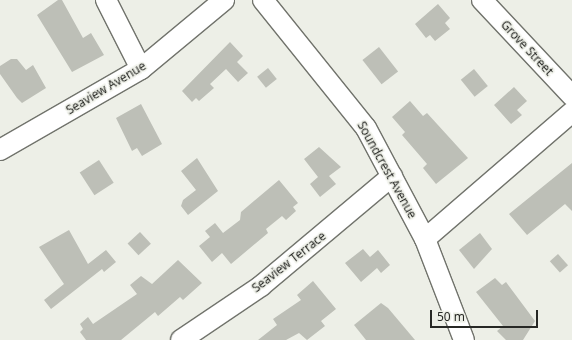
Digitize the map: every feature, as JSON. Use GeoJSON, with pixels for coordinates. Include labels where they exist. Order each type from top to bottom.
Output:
{"type":"FeatureCollection","features":[{"type":"Feature","properties":{"kind":"street"},"geometry":{"type":"LineString","coordinates":[[106,0],[141,69]]}},
{"type":"Feature","properties":{"kind":"street","name":"Seaview Avenue"},"geometry":{"type":"LineString","coordinates":[[0,150],[141,69],[224,0]]}},
{"type":"Feature","properties":{"kind":"street","name":"Soundcrest Avenue"},"geometry":{"type":"LineString","coordinates":[[264,0],[366,128],[425,239],[464,340]]}},
{"type":"Feature","properties":{"kind":"street","name":"Grove Street"},"geometry":{"type":"LineString","coordinates":[[482,0],[572,96]]}},
{"type":"Feature","properties":{"kind":"street"},"geometry":{"type":"LineString","coordinates":[[425,239],[572,112]]}},
{"type":"Feature","properties":{"kind":"street","name":"Seaview Terrace"},"geometry":{"type":"LineString","coordinates":[[181,340],[261,286],[392,176]]}},
{"type":"Feature","properties":{"kind":"building"},"geometry":{"type":"Polygon","coordinates":[[[58,0],[62,0],[83,38],[91,33],[104,55],[72,72],[37,15],[58,0]]]}},
{"type":"Feature","properties":{"kind":"building"},"geometry":{"type":"Polygon","coordinates":[[[438,4],[450,18],[445,23],[450,29],[435,41],[430,35],[426,38],[415,24],[438,4]]]}},
{"type":"Feature","properties":{"kind":"building"},"geometry":{"type":"Polygon","coordinates":[[[230,42],[243,56],[237,62],[248,73],[238,82],[226,69],[210,84],[214,88],[199,101],[196,98],[192,102],[182,91],[230,42]]]}},
{"type":"Feature","properties":{"kind":"building"},"geometry":{"type":"Polygon","coordinates":[[[379,47],[398,71],[382,84],[362,60],[379,47]]]}},
{"type":"Feature","properties":{"kind":"building"},"geometry":{"type":"Polygon","coordinates":[[[11,59],[17,59],[26,70],[33,65],[46,88],[22,103],[0,74],[0,66],[11,59]]]}},
{"type":"Feature","properties":{"kind":"building"},"geometry":{"type":"Polygon","coordinates":[[[268,68],[277,79],[266,88],[257,77],[268,68]]]}},
{"type":"Feature","properties":{"kind":"building"},"geometry":{"type":"Polygon","coordinates":[[[474,69],[488,86],[475,97],[461,80],[474,69]]]}},
{"type":"Feature","properties":{"kind":"building"},"geometry":{"type":"Polygon","coordinates":[[[514,87],[527,101],[517,110],[522,115],[511,124],[494,105],[514,87]]]}},
{"type":"Feature","properties":{"kind":"building"},"geometry":{"type":"Polygon","coordinates":[[[410,101],[423,116],[427,113],[468,158],[436,184],[423,168],[427,164],[402,135],[405,132],[392,117],[410,101]]]}},
{"type":"Feature","properties":{"kind":"building"},"geometry":{"type":"Polygon","coordinates":[[[141,104],[162,144],[142,156],[137,148],[132,151],[116,118],[141,104]]]}},
{"type":"Feature","properties":{"kind":"building"},"geometry":{"type":"Polygon","coordinates":[[[319,147],[341,167],[329,176],[336,184],[320,197],[310,184],[318,177],[304,159],[319,147]]]}},
{"type":"Feature","properties":{"kind":"building"},"geometry":{"type":"Polygon","coordinates":[[[197,158],[218,191],[188,215],[181,206],[183,200],[196,190],[181,171],[197,158]]]}},
{"type":"Feature","properties":{"kind":"building"},"geometry":{"type":"Polygon","coordinates":[[[99,160],[114,183],[94,195],[80,173],[99,160]]]}},
{"type":"Feature","properties":{"kind":"building"},"geometry":{"type":"Polygon","coordinates":[[[572,163],[572,211],[565,204],[527,235],[509,214],[572,163]]]}},
{"type":"Feature","properties":{"kind":"building"},"geometry":{"type":"Polygon","coordinates":[[[279,180],[298,203],[293,207],[296,211],[286,220],[282,216],[266,229],[268,233],[231,264],[222,253],[212,262],[199,246],[210,237],[205,231],[215,223],[223,233],[240,220],[241,212],[279,180]]]}},
{"type":"Feature","properties":{"kind":"building"},"geometry":{"type":"Polygon","coordinates":[[[69,230],[88,264],[106,250],[116,262],[104,272],[102,269],[51,309],[44,300],[64,284],[39,247],[69,230]]]}},
{"type":"Feature","properties":{"kind":"building"},"geometry":{"type":"Polygon","coordinates":[[[140,232],[151,244],[138,255],[128,244],[140,232]]]}},
{"type":"Feature","properties":{"kind":"building"},"geometry":{"type":"Polygon","coordinates":[[[480,233],[492,249],[474,269],[459,250],[480,233]]]}},
{"type":"Feature","properties":{"kind":"building"},"geometry":{"type":"Polygon","coordinates":[[[363,249],[370,257],[378,250],[390,265],[381,273],[377,268],[361,282],[345,263],[363,249]]]}},
{"type":"Feature","properties":{"kind":"building"},"geometry":{"type":"Polygon","coordinates":[[[558,254],[568,265],[560,273],[550,261],[558,254]]]}},
{"type":"Feature","properties":{"kind":"building"},"geometry":{"type":"Polygon","coordinates":[[[178,260],[202,283],[183,300],[180,297],[158,316],[155,312],[121,340],[86,340],[80,332],[83,329],[80,324],[88,317],[93,324],[137,294],[130,285],[141,276],[152,284],[178,260]]]}},
{"type":"Feature","properties":{"kind":"building"},"geometry":{"type":"Polygon","coordinates":[[[495,278],[502,285],[506,282],[535,321],[523,340],[506,340],[497,331],[503,326],[476,292],[495,278]]]}},
{"type":"Feature","properties":{"kind":"building"},"geometry":{"type":"Polygon","coordinates":[[[313,281],[336,309],[321,321],[325,326],[307,340],[299,333],[286,340],[258,340],[277,325],[273,319],[301,300],[297,295],[313,281]]]}},
{"type":"Feature","properties":{"kind":"building"},"geometry":{"type":"Polygon","coordinates":[[[381,303],[388,308],[415,340],[366,340],[354,325],[381,303]]]}}]}
